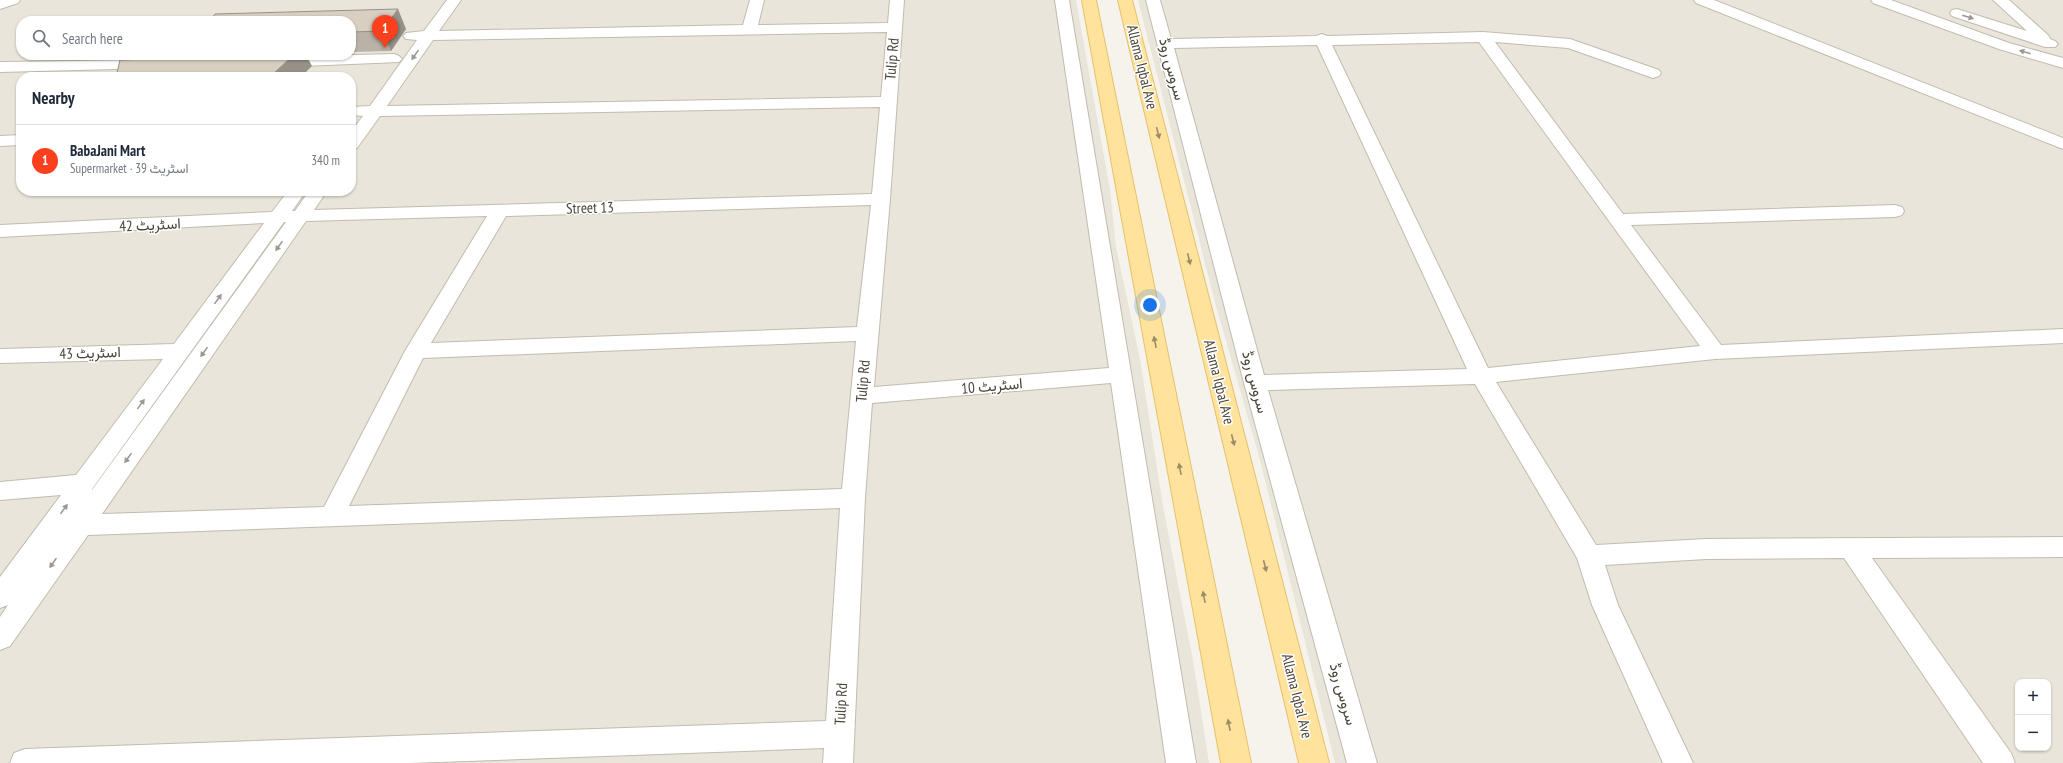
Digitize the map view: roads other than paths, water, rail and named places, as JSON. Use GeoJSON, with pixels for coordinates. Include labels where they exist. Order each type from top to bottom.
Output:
{"type":"FeatureCollection","features":[{"type":"Feature","properties":{"kind":"main road"},"geometry":{"type":"LineString","coordinates":[[1089,0],[1236,763]]}},
{"type":"Feature","properties":{"kind":"main road","name":"Allama Iqbal Ave"},"geometry":{"type":"LineString","coordinates":[[1125,0],[1314,763]]}},
{"type":"Feature","properties":{"kind":"street"},"geometry":{"type":"LineString","coordinates":[[0,5],[13,0]]}},
{"type":"Feature","properties":{"kind":"street"},"geometry":{"type":"LineString","coordinates":[[356,112],[438,0]]}},
{"type":"Feature","properties":{"kind":"street"},"geometry":{"type":"LineString","coordinates":[[356,137],[454,0]]}},
{"type":"Feature","properties":{"kind":"street"},"geometry":{"type":"LineString","coordinates":[[749,30],[758,0]]}},
{"type":"Feature","properties":{"kind":"street","name":"Tulip Rd"},"geometry":{"type":"LineString","coordinates":[[838,763],[853,498],[867,334],[881,199],[897,0]]}},
{"type":"Feature","properties":{"kind":"street"},"geometry":{"type":"LineString","coordinates":[[1062,0],[1122,375],[1181,763]]}},
{"type":"Feature","properties":{"kind":"street","name":"سروس روڈ"},"geometry":{"type":"LineString","coordinates":[[1153,0],[1166,44],[1255,383],[1362,763]]}},
{"type":"Feature","properties":{"kind":"street"},"geometry":{"type":"LineString","coordinates":[[1701,0],[2063,144]]}},
{"type":"Feature","properties":{"kind":"street"},"geometry":{"type":"LineString","coordinates":[[1878,0],[2004,46],[2063,63]]}},
{"type":"Feature","properties":{"kind":"street"},"geometry":{"type":"LineString","coordinates":[[1918,0],[2050,44]]}},
{"type":"Feature","properties":{"kind":"street"},"geometry":{"type":"LineString","coordinates":[[2000,0],[2050,44],[2063,53]]}},
{"type":"Feature","properties":{"kind":"street"},"geometry":{"type":"LineString","coordinates":[[411,36],[895,27]]}},
{"type":"Feature","properties":{"kind":"street"},"geometry":{"type":"LineString","coordinates":[[1166,44],[1322,39],[1483,37],[1570,44],[1653,73]]}},
{"type":"Feature","properties":{"kind":"street"},"geometry":{"type":"LineString","coordinates":[[1483,37],[1714,352]]}},
{"type":"Feature","properties":{"kind":"street"},"geometry":{"type":"LineString","coordinates":[[1322,39],[1481,376],[1589,556],[1605,605],[1678,763]]}},
{"type":"Feature","properties":{"kind":"street"},"geometry":{"type":"LineString","coordinates":[[356,60],[394,59]]}},
{"type":"Feature","properties":{"kind":"street"},"geometry":{"type":"LineString","coordinates":[[262,62],[350,60]]}},
{"type":"Feature","properties":{"kind":"street"},"geometry":{"type":"LineString","coordinates":[[0,68],[112,72],[161,65]]}},
{"type":"Feature","properties":{"kind":"street"},"geometry":{"type":"LineString","coordinates":[[356,115],[375,111],[889,102]]}},
{"type":"Feature","properties":{"kind":"street"},"geometry":{"type":"LineString","coordinates":[[0,141],[16,140]]}},
{"type":"Feature","properties":{"kind":"street"},"geometry":{"type":"LineString","coordinates":[[0,596],[293,196]]}},
{"type":"Feature","properties":{"kind":"street"},"geometry":{"type":"LineString","coordinates":[[0,638],[314,196]]}},
{"type":"Feature","properties":{"kind":"street","name":"Street 13"},"geometry":{"type":"LineString","coordinates":[[300,216],[881,199]]}},
{"type":"Feature","properties":{"kind":"street"},"geometry":{"type":"LineString","coordinates":[[332,516],[416,351],[500,210]]}},
{"type":"Feature","properties":{"kind":"street"},"geometry":{"type":"LineString","coordinates":[[1617,220],[1895,211]]}},
{"type":"Feature","properties":{"kind":"street","name":"اسٹریٹ 42"},"geometry":{"type":"LineString","coordinates":[[0,231],[276,219],[300,216]]}},
{"type":"Feature","properties":{"kind":"street"},"geometry":{"type":"LineString","coordinates":[[416,351],[867,334]]}},
{"type":"Feature","properties":{"kind":"street"},"geometry":{"type":"LineString","coordinates":[[1255,383],[1481,376],[1714,352],[2063,336]]}},
{"type":"Feature","properties":{"kind":"street","name":"اسٹریٹ 43"},"geometry":{"type":"LineString","coordinates":[[0,356],[180,351]]}},
{"type":"Feature","properties":{"kind":"street","name":"اسٹریٹ 10"},"geometry":{"type":"LineString","coordinates":[[862,396],[1122,375]]}},
{"type":"Feature","properties":{"kind":"street"},"geometry":{"type":"LineString","coordinates":[[0,491],[83,484]]}},
{"type":"Feature","properties":{"kind":"street"},"geometry":{"type":"LineString","coordinates":[[80,525],[853,498]]}},
{"type":"Feature","properties":{"kind":"street"},"geometry":{"type":"LineString","coordinates":[[1589,556],[1706,549],[2063,547]]}},
{"type":"Feature","properties":{"kind":"street"},"geometry":{"type":"LineString","coordinates":[[1851,549],[2000,763]]}},
{"type":"Feature","properties":{"kind":"street"},"geometry":{"type":"LineString","coordinates":[[25,763],[840,734]]}},
{"type":"Feature","properties":{"kind":"place","name":"BabaJani Mart"},"geometry":{"type":"Point","coordinates":[385,48]}}]}
